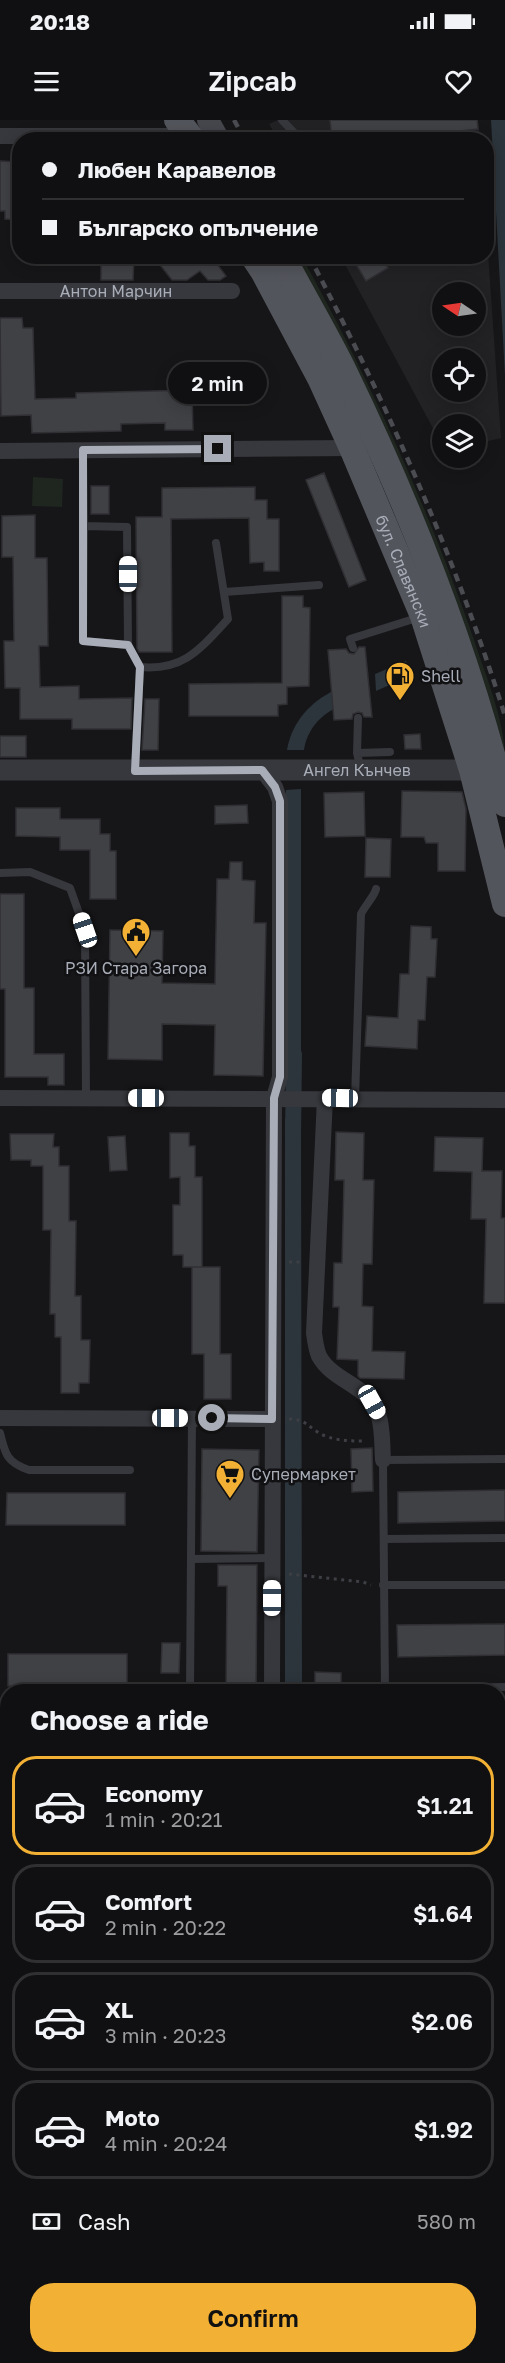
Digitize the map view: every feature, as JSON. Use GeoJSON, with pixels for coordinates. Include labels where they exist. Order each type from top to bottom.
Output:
{"type":"FeatureCollection","features":[{"type":"Feature","properties":{"kind":"main road","name":"бул. Славянски"},"geometry":{"type":"LineString","coordinates":[[258,264],[321,380],[423,616],[484,771],[505,804]]}},
{"type":"Feature","properties":{"kind":"main road","name":"бул. Славянски"},"geometry":{"type":"LineString","coordinates":[[286,264],[342,368],[412,520],[471,680],[505,904]]}},
{"type":"Feature","properties":{"kind":"street"},"geometry":{"type":"LineString","coordinates":[[140,132],[175,131]]}},
{"type":"Feature","properties":{"kind":"street","name":"Антон Марчин"},"geometry":{"type":"LineString","coordinates":[[0,291],[232,291]]}},
{"type":"Feature","properties":{"kind":"street"},"geometry":{"type":"LineString","coordinates":[[0,451],[352,448]]}},
{"type":"Feature","properties":{"kind":"street","name":"Ангел Кънчев"},"geometry":{"type":"LineString","coordinates":[[0,770],[293,770],[359,762],[484,771]]}},
{"type":"Feature","properties":{"kind":"street"},"geometry":{"type":"LineString","coordinates":[[262,770],[275,787],[280,801],[278,1419],[272,1558],[272,1684]]}},
{"type":"Feature","properties":{"kind":"street"},"geometry":{"type":"LineString","coordinates":[[0,1098],[505,1100]]}},
{"type":"Feature","properties":{"kind":"street"},"geometry":{"type":"LineString","coordinates":[[325,1098],[314,1333],[320,1356],[334,1373],[362,1390],[379,1414],[383,1460]]}},
{"type":"Feature","properties":{"kind":"street"},"geometry":{"type":"LineString","coordinates":[[0,1418],[278,1419]]}},
{"type":"Feature","properties":{"kind":"lane"},"geometry":{"type":"LineString","coordinates":[[282,120],[293,132]]}},
{"type":"Feature","properties":{"kind":"lane"},"geometry":{"type":"LineString","coordinates":[[83,450],[83,641],[128,645]]}},
{"type":"Feature","properties":{"kind":"lane"},"geometry":{"type":"LineString","coordinates":[[84,526],[127,527],[128,645],[140,667],[135,771]]}},
{"type":"Feature","properties":{"kind":"lane"},"geometry":{"type":"LineString","coordinates":[[140,667],[159,668],[176,664],[194,653],[228,619],[216,543]]}},
{"type":"Feature","properties":{"kind":"lane"},"geometry":{"type":"LineString","coordinates":[[224,592],[319,585]]}},
{"type":"Feature","properties":{"kind":"lane"},"geometry":{"type":"LineString","coordinates":[[353,648],[350,639],[423,616]]}},
{"type":"Feature","properties":{"kind":"lane"},"geometry":{"type":"LineString","coordinates":[[358,718],[359,762],[390,752]]}},
{"type":"Feature","properties":{"kind":"lane"},"geometry":{"type":"LineString","coordinates":[[0,873],[30,872],[70,888],[85,930],[86,1098]]}},
{"type":"Feature","properties":{"kind":"lane"},"geometry":{"type":"LineString","coordinates":[[355,1098],[361,914],[367,901],[376,890]]}},
{"type":"Feature","properties":{"kind":"lane"},"geometry":{"type":"LineString","coordinates":[[190,1684],[192,1418]]}},
{"type":"Feature","properties":{"kind":"lane"},"geometry":{"type":"LineString","coordinates":[[0,1433],[5,1453],[15,1465],[29,1470],[130,1470]]}},
{"type":"Feature","properties":{"kind":"lane"},"geometry":{"type":"LineString","coordinates":[[386,1684],[383,1460],[505,1458]]}},
{"type":"Feature","properties":{"kind":"lane"},"geometry":{"type":"LineString","coordinates":[[384,1539],[505,1538]]}},
{"type":"Feature","properties":{"kind":"lane"},"geometry":{"type":"LineString","coordinates":[[191,1559],[272,1558]]}},
{"type":"Feature","properties":{"kind":"lane"},"geometry":{"type":"LineString","coordinates":[[383,1588],[505,1585]]}},
{"type":"Feature","properties":{"kind":"path"},"geometry":{"type":"LineString","coordinates":[[285,1262],[302,1262]]}},
{"type":"Feature","properties":{"kind":"path"},"geometry":{"type":"LineString","coordinates":[[278,1419],[301,1419],[321,1434],[341,1441],[381,1441]]}},
{"type":"Feature","properties":{"kind":"path"},"geometry":{"type":"LineString","coordinates":[[284,1574],[363,1582],[383,1588]]}},
{"type":"Feature","properties":{"kind":"shaded area"},"geometry":{"type":"Polygon","coordinates":[[[278,120],[478,120],[479,132],[274,132],[269,124],[278,120]]]}},
{"type":"Feature","properties":{"kind":"shaded area"},"geometry":{"type":"Polygon","coordinates":[[[491,120],[505,120],[505,376],[494,175],[494,132],[492,132],[491,120]]]}},
{"type":"Feature","properties":{"kind":"shaded area"},"geometry":{"type":"Polygon","coordinates":[[[295,264],[306,264],[327,303],[351,349],[416,490],[455,587],[488,682],[502,729],[505,759],[295,264]]]}},
{"type":"Feature","properties":{"kind":"shaded area"},"geometry":{"type":"Polygon","coordinates":[[[345,264],[489,264],[501,438],[486,442],[486,414],[432,414],[432,426],[345,264]]]}},
{"type":"Feature","properties":{"kind":"shaded area"},"geometry":{"type":"Polygon","coordinates":[[[33,477],[63,479],[62,507],[32,506],[33,477]]]}},
{"type":"Feature","properties":{"kind":"shaded area"},"geometry":{"type":"Polygon","coordinates":[[[406,661],[412,675],[376,691],[375,674],[406,661]]]}},
{"type":"Feature","properties":{"kind":"shaded area"},"geometry":{"type":"Polygon","coordinates":[[[335,690],[336,708],[324,715],[315,725],[304,750],[287,750],[293,730],[304,714],[318,700],[335,690]]]}},
{"type":"Feature","properties":{"kind":"shaded area"},"geometry":{"type":"Polygon","coordinates":[[[301,789],[301,1077],[286,1077],[286,790],[301,789]]]}},
{"type":"Feature","properties":{"kind":"shaded area"},"geometry":{"type":"Polygon","coordinates":[[[285,1118],[301,1119],[302,1684],[285,1684],[285,1118]]]}},
{"type":"Feature","properties":{"kind":"building"},"geometry":{"type":"Polygon","coordinates":[[[330,120],[477,120],[478,129],[450,132],[331,132],[330,120]]]}},
{"type":"Feature","properties":{"kind":"building"},"geometry":{"type":"Polygon","coordinates":[[[0,161],[12,162],[12,219],[5,219],[5,211],[0,211],[0,161]]]}},
{"type":"Feature","properties":{"kind":"building"},"geometry":{"type":"Polygon","coordinates":[[[101,264],[134,264],[133,280],[101,280],[101,264]]]}},
{"type":"Feature","properties":{"kind":"building"},"geometry":{"type":"Polygon","coordinates":[[[159,264],[217,264],[226,276],[220,280],[208,280],[200,271],[187,280],[172,280],[159,264]]]}},
{"type":"Feature","properties":{"kind":"building"},"geometry":{"type":"Polygon","coordinates":[[[356,264],[386,264],[388,268],[366,281],[356,264]]]}},
{"type":"Feature","properties":{"kind":"building"},"geometry":{"type":"Polygon","coordinates":[[[0,318],[22,318],[23,328],[33,328],[35,399],[76,398],[76,393],[192,390],[193,430],[165,430],[165,423],[121,424],[121,431],[32,433],[31,415],[1,416],[0,318]]]}},
{"type":"Feature","properties":{"kind":"building"},"geometry":{"type":"Polygon","coordinates":[[[324,473],[366,580],[349,587],[306,480],[324,473]]]}},
{"type":"Feature","properties":{"kind":"building"},"geometry":{"type":"Polygon","coordinates":[[[91,486],[109,486],[109,514],[91,514],[91,486]]]}},
{"type":"Feature","properties":{"kind":"building"},"geometry":{"type":"Polygon","coordinates":[[[255,487],[255,500],[267,500],[267,519],[279,519],[279,571],[264,571],[264,562],[250,563],[249,518],[171,519],[172,652],[139,652],[137,648],[136,517],[162,517],[162,488],[255,487]]]}},
{"type":"Feature","properties":{"kind":"building"},"geometry":{"type":"Polygon","coordinates":[[[35,515],[35,558],[47,558],[48,646],[39,646],[40,687],[79,686],[79,699],[132,698],[131,729],[72,729],[72,719],[20,719],[20,688],[5,688],[4,641],[14,641],[13,557],[2,557],[2,516],[35,515]]]}},
{"type":"Feature","properties":{"kind":"building"},"geometry":{"type":"Polygon","coordinates":[[[282,596],[303,596],[303,607],[310,608],[309,686],[287,687],[287,704],[278,705],[278,716],[189,716],[189,684],[282,683],[282,596]]]}},
{"type":"Feature","properties":{"kind":"building"},"geometry":{"type":"Polygon","coordinates":[[[359,647],[365,647],[372,717],[364,717],[358,712],[353,714],[352,719],[334,720],[328,650],[346,649],[349,653],[354,654],[359,647]]]}},
{"type":"Feature","properties":{"kind":"building"},"geometry":{"type":"Polygon","coordinates":[[[145,699],[159,699],[158,750],[142,750],[145,699]]]}},
{"type":"Feature","properties":{"kind":"building"},"geometry":{"type":"Polygon","coordinates":[[[420,734],[421,749],[405,749],[404,735],[420,734]]]}},
{"type":"Feature","properties":{"kind":"building"},"geometry":{"type":"Polygon","coordinates":[[[0,736],[26,736],[26,757],[0,757],[0,736]]]}},
{"type":"Feature","properties":{"kind":"building"},"geometry":{"type":"Polygon","coordinates":[[[402,791],[462,792],[466,809],[465,871],[438,871],[438,843],[426,843],[424,837],[401,837],[402,791]]]}},
{"type":"Feature","properties":{"kind":"building"},"geometry":{"type":"Polygon","coordinates":[[[364,792],[365,836],[325,837],[324,793],[364,792]]]}},
{"type":"Feature","properties":{"kind":"building"},"geometry":{"type":"Polygon","coordinates":[[[247,805],[248,823],[215,824],[215,806],[247,805]]]}},
{"type":"Feature","properties":{"kind":"building"},"geometry":{"type":"Polygon","coordinates":[[[16,808],[60,808],[60,819],[100,819],[100,834],[110,834],[110,851],[116,851],[116,899],[90,899],[90,850],[60,850],[60,837],[16,836],[16,808]]]}},
{"type":"Feature","properties":{"kind":"building"},"geometry":{"type":"Polygon","coordinates":[[[366,838],[391,839],[390,877],[365,877],[366,838]]]}},
{"type":"Feature","properties":{"kind":"building","name":"РЗИ Стара Загора"},"geometry":{"type":"Polygon","coordinates":[[[230,862],[242,862],[242,880],[255,881],[254,923],[266,923],[263,1076],[214,1075],[215,1025],[162,1024],[162,1060],[108,1059],[110,930],[163,931],[162,983],[215,984],[217,879],[229,879],[230,862]]]}},
{"type":"Feature","properties":{"kind":"building"},"geometry":{"type":"Polygon","coordinates":[[[0,894],[24,894],[24,988],[34,988],[34,1054],[64,1054],[64,1085],[48,1085],[48,1077],[5,1077],[5,989],[0,989],[0,894]]]}},
{"type":"Feature","properties":{"kind":"building"},"geometry":{"type":"Polygon","coordinates":[[[411,926],[431,927],[431,939],[437,939],[435,977],[427,977],[425,1020],[418,1020],[417,1049],[365,1046],[367,1016],[398,1018],[400,974],[409,974],[411,926]]]}},
{"type":"Feature","properties":{"kind":"building"},"geometry":{"type":"Polygon","coordinates":[[[336,1132],[364,1133],[363,1180],[374,1180],[372,1264],[363,1264],[362,1306],[373,1307],[372,1351],[405,1352],[404,1379],[360,1378],[358,1360],[337,1359],[339,1307],[333,1307],[334,1263],[342,1263],[344,1180],[335,1180],[336,1132]]]}},
{"type":"Feature","properties":{"kind":"building"},"geometry":{"type":"Polygon","coordinates":[[[170,1133],[189,1133],[189,1146],[195,1146],[195,1177],[202,1177],[202,1267],[183,1267],[183,1255],[173,1255],[173,1205],[180,1205],[180,1177],[170,1178],[170,1133]]]}},
{"type":"Feature","properties":{"kind":"building"},"geometry":{"type":"Polygon","coordinates":[[[10,1134],[54,1134],[53,1147],[59,1147],[59,1166],[69,1166],[69,1221],[76,1221],[75,1296],[81,1296],[81,1340],[90,1340],[89,1383],[79,1383],[79,1393],[61,1393],[61,1337],[55,1337],[55,1314],[50,1314],[51,1230],[43,1230],[43,1166],[31,1166],[31,1160],[11,1160],[10,1134]]]}},
{"type":"Feature","properties":{"kind":"building"},"geometry":{"type":"Polygon","coordinates":[[[125,1136],[127,1170],[110,1171],[108,1137],[125,1136]]]}},
{"type":"Feature","properties":{"kind":"building"},"geometry":{"type":"Polygon","coordinates":[[[435,1137],[483,1138],[482,1171],[502,1171],[501,1218],[505,1218],[505,1303],[484,1303],[486,1219],[471,1219],[472,1172],[434,1171],[435,1137]]]}},
{"type":"Feature","properties":{"kind":"building"},"geometry":{"type":"Polygon","coordinates":[[[192,1267],[220,1267],[220,1354],[231,1354],[231,1399],[204,1399],[204,1354],[192,1354],[192,1267]]]}},
{"type":"Feature","properties":{"kind":"building"},"geometry":{"type":"Polygon","coordinates":[[[372,1448],[373,1491],[352,1492],[351,1449],[372,1448]]]}},
{"type":"Feature","properties":{"kind":"building","name":"Супермаркет"},"geometry":{"type":"Polygon","coordinates":[[[202,1449],[259,1450],[257,1552],[201,1551],[202,1449]]]}},
{"type":"Feature","properties":{"kind":"building"},"geometry":{"type":"Polygon","coordinates":[[[505,1490],[505,1521],[398,1523],[398,1492],[505,1490]]]}},
{"type":"Feature","properties":{"kind":"building"},"geometry":{"type":"Polygon","coordinates":[[[7,1493],[125,1493],[125,1525],[6,1525],[7,1493]]]}},
{"type":"Feature","properties":{"kind":"building"},"geometry":{"type":"Polygon","coordinates":[[[218,1565],[257,1565],[256,1684],[226,1684],[227,1586],[218,1586],[218,1565]]]}},
{"type":"Feature","properties":{"kind":"building"},"geometry":{"type":"Polygon","coordinates":[[[505,1624],[505,1655],[398,1657],[397,1625],[505,1624]]]}},
{"type":"Feature","properties":{"kind":"building"},"geometry":{"type":"Polygon","coordinates":[[[162,1643],[180,1643],[179,1673],[161,1673],[162,1643]]]}},
{"type":"Feature","properties":{"kind":"building"},"geometry":{"type":"Polygon","coordinates":[[[8,1654],[127,1654],[127,1684],[8,1684],[8,1654]]]}},
{"type":"Feature","properties":{"kind":"building"},"geometry":{"type":"Polygon","coordinates":[[[315,1672],[341,1673],[341,1684],[315,1684],[315,1672]]]}},
{"type":"Feature","properties":{"kind":"waterway"},"geometry":{"type":"LineString","coordinates":[[293,1139],[294,1054]]}},
{"type":"Feature","properties":{"kind":"railway"},"geometry":{"type":"LineString","coordinates":[[234,120],[241,132]]}},
{"type":"Feature","properties":{"kind":"railway"},"geometry":{"type":"LineString","coordinates":[[313,264],[366,368],[418,481],[464,597],[505,716]]}},
{"type":"Feature","properties":{"kind":"place","name":"Shell"},"geometry":{"type":"Point","coordinates":[400,702]}},
{"type":"Feature","properties":{"kind":"place","name":"РЗИ Стара Загора"},"geometry":{"type":"Point","coordinates":[136,958]}},
{"type":"Feature","properties":{"kind":"place","name":"Супермаркет"},"geometry":{"type":"Point","coordinates":[230,1500]}},
{"type":"Feature","properties":{"kind":"route"},"geometry":{"type":"LineString","coordinates":[[212,1418],[272,1419],[274,1098],[280,1077],[280,801],[275,787],[262,770],[135,771],[140,667],[128,645],[83,641],[83,450],[218,449]]}}]}
